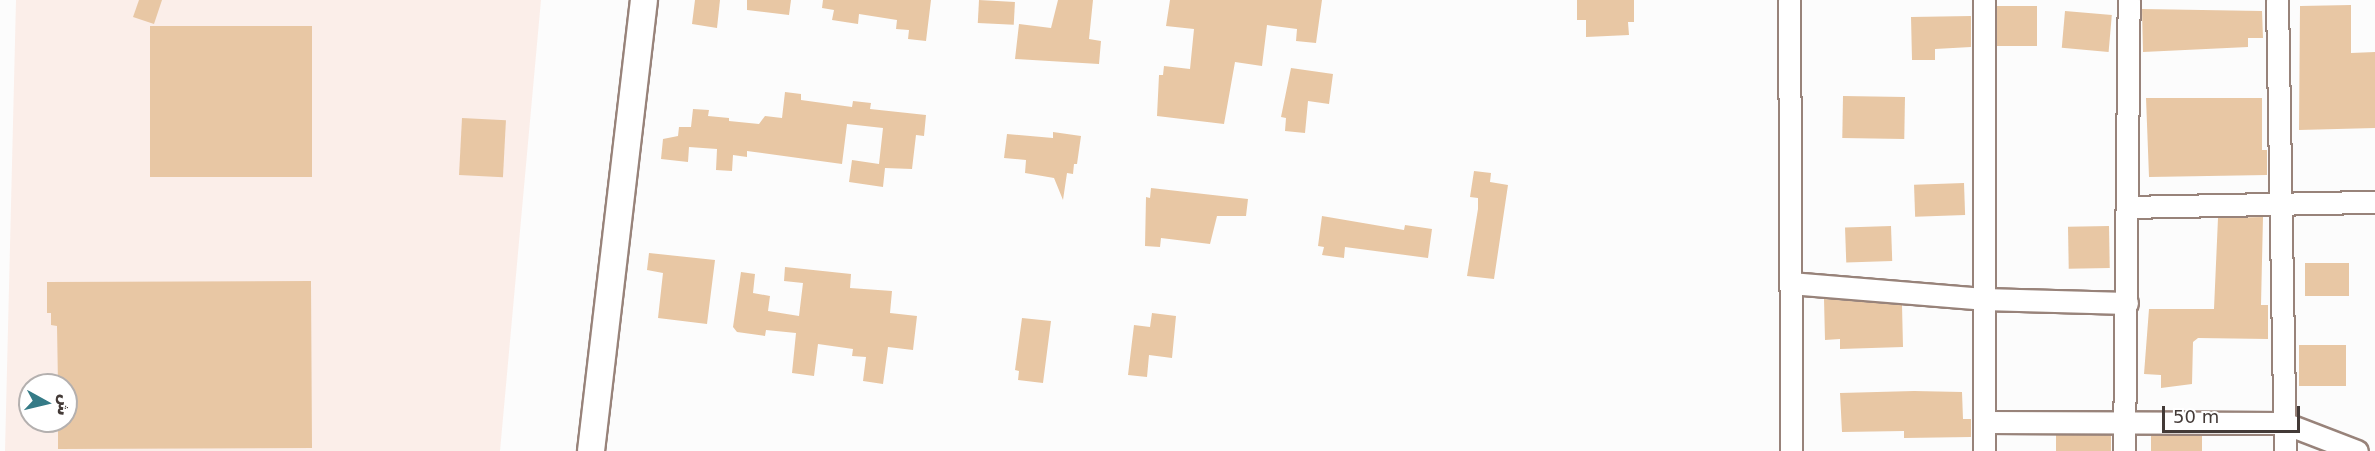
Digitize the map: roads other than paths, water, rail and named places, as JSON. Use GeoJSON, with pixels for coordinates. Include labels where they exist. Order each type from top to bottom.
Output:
{"type":"FeatureCollection","features":[{"type":"Feature","properties":{"kind":"street"},"geometry":{"type":"LineString","coordinates":[[591,451],[644,0]]}},
{"type":"Feature","properties":{"kind":"street"},"geometry":{"type":"LineString","coordinates":[[1789,0],[1791,451]]}},
{"type":"Feature","properties":{"kind":"street"},"geometry":{"type":"LineString","coordinates":[[1984,0],[1984,451]]}},
{"type":"Feature","properties":{"kind":"street"},"geometry":{"type":"LineString","coordinates":[[2124,451],[2129,0]]}},
{"type":"Feature","properties":{"kind":"street"},"geometry":{"type":"LineString","coordinates":[[2277,0],[2285,451]]}},
{"type":"Feature","properties":{"kind":"street"},"geometry":{"type":"LineString","coordinates":[[2127,207],[2375,202]]}},
{"type":"Feature","properties":{"kind":"street"},"geometry":{"type":"LineString","coordinates":[[1791,283],[1983,299],[2127,303]]}},
{"type":"Feature","properties":{"kind":"street"},"geometry":{"type":"LineString","coordinates":[[1983,422],[2284,423],[2357,451]]}}]}
